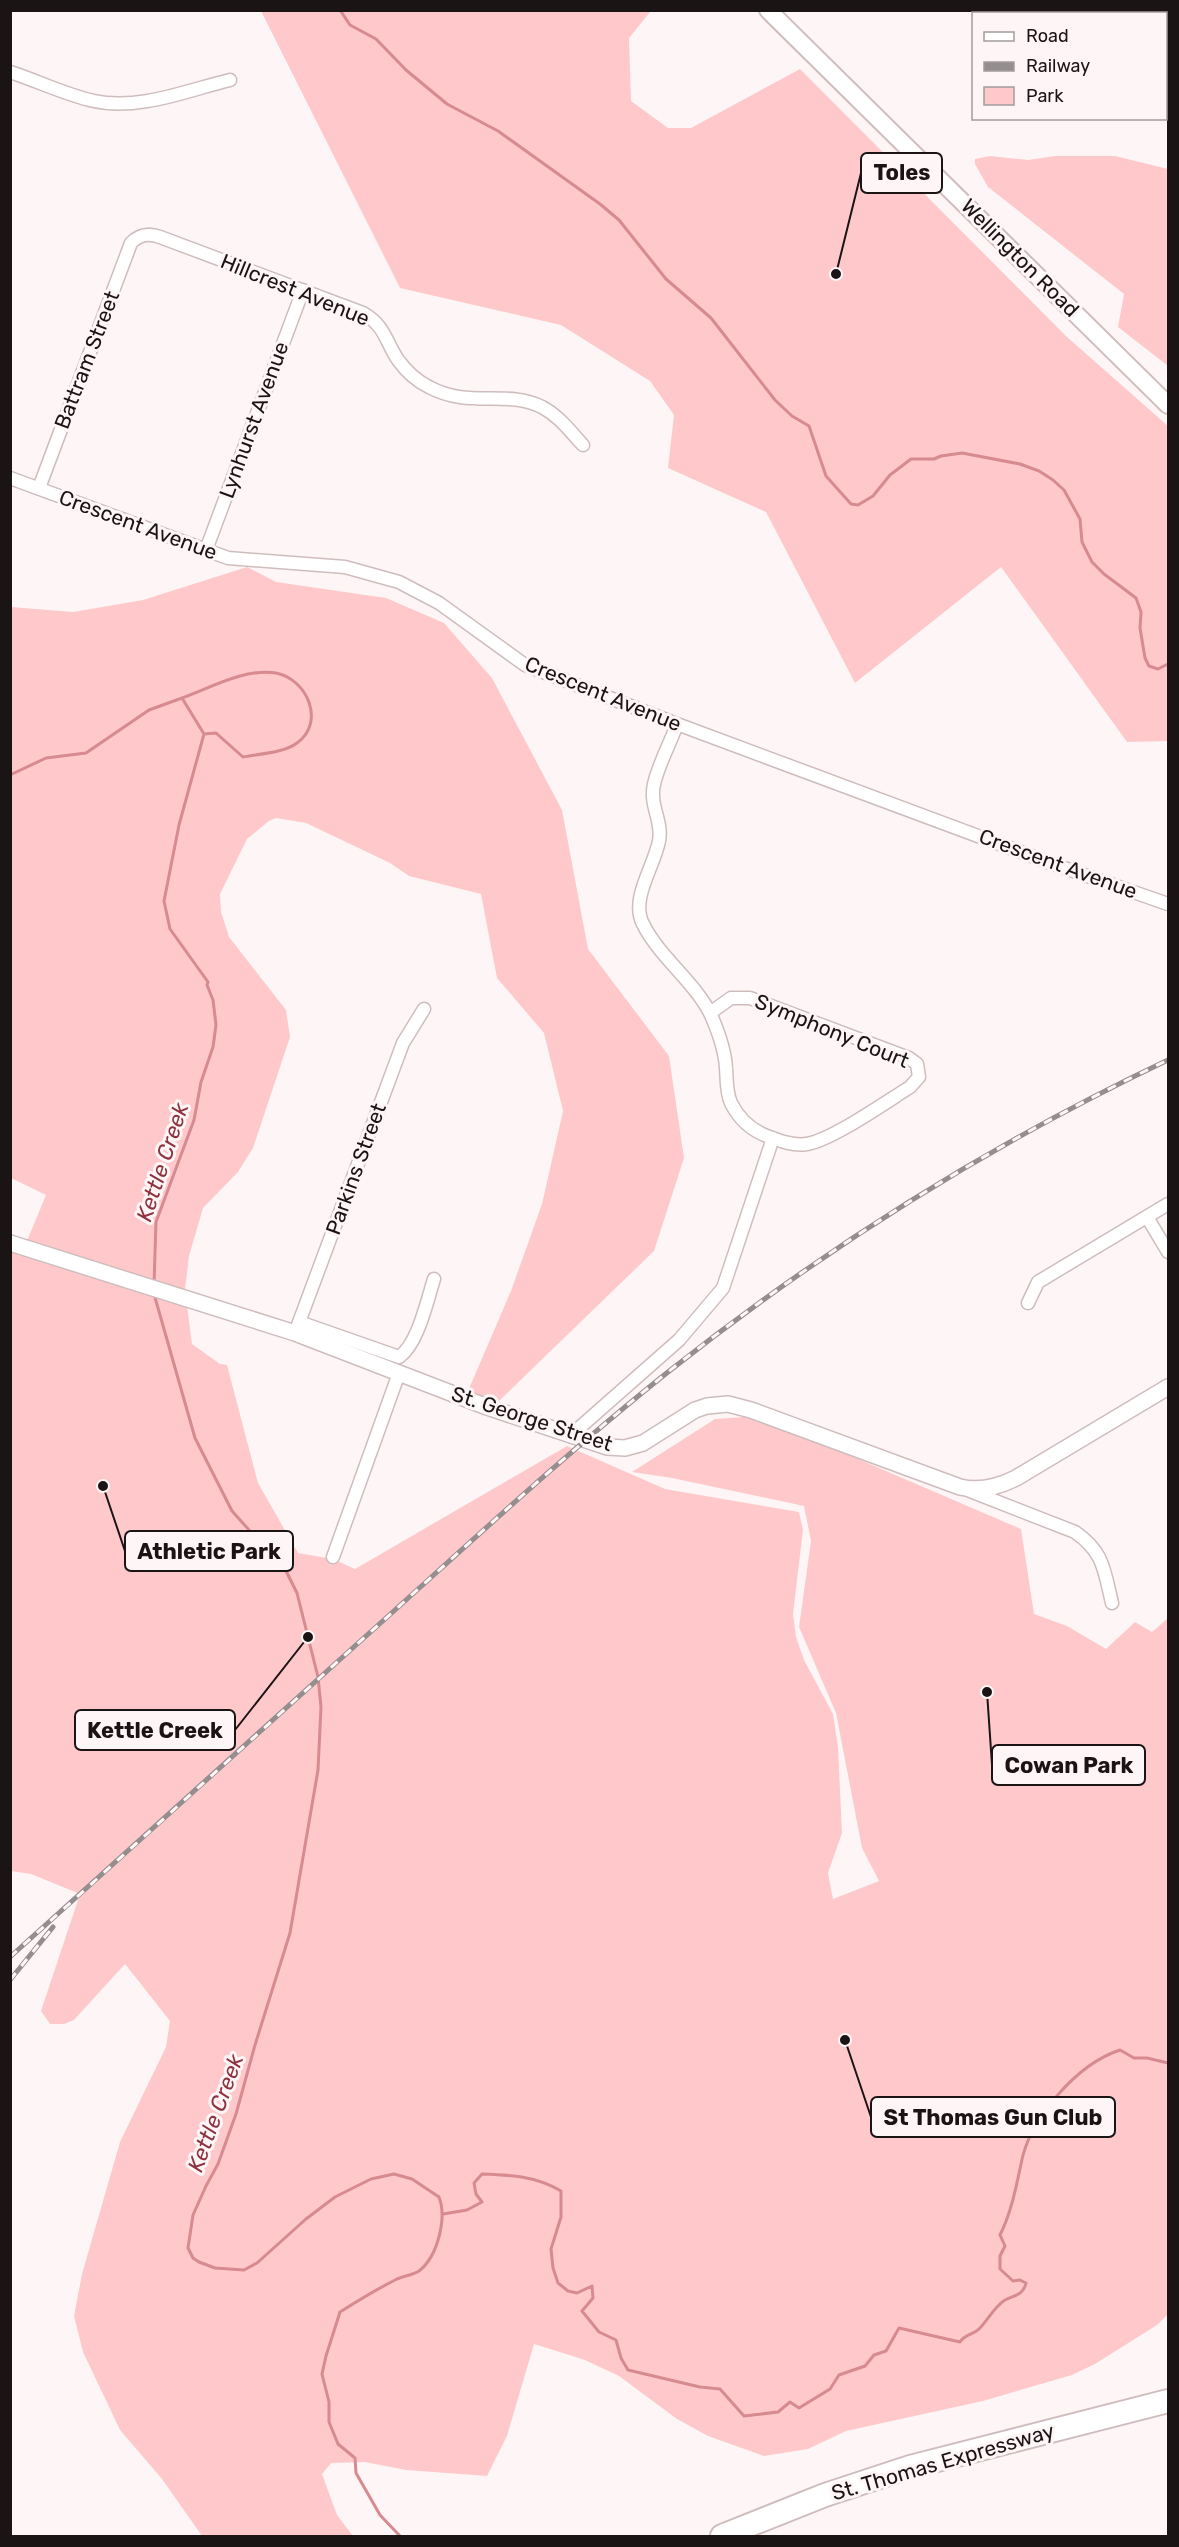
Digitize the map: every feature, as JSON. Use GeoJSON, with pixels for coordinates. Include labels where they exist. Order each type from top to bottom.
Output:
{"type":"FeatureCollection","features":[{"type":"Feature","properties":{"kind":"highway","name":"St. Thomas Expressway"},"geometry":{"type":"LineString","coordinates":[[722,2536],[825,2495],[910,2467],[1168,2401]]}},
{"type":"Feature","properties":{"kind":"main road","name":"Wellington Road"},"geometry":{"type":"LineString","coordinates":[[768,10],[1168,405]]}},
{"type":"Feature","properties":{"kind":"street"},"geometry":{"type":"LineString","coordinates":[[10,72],[85,99],[111,103],[145,100],[230,80]]}},
{"type":"Feature","properties":{"kind":"street","name":"Hillcrest Avenue"},"geometry":{"type":"LineString","coordinates":[[140,236],[160,237],[363,313],[385,332],[402,365],[427,386],[453,397],[468,400],[511,399],[535,405],[556,417],[583,444]]}},
{"type":"Feature","properties":{"kind":"street","name":"Battram Street"},"geometry":{"type":"LineString","coordinates":[[39,488],[131,243],[140,236]]}},
{"type":"Feature","properties":{"kind":"street","name":"Lynhurst Avenue"},"geometry":{"type":"LineString","coordinates":[[206,550],[303,290]]}},
{"type":"Feature","properties":{"kind":"street","name":"Crescent Avenue"},"geometry":{"type":"LineString","coordinates":[[10,477],[236,559],[356,569],[399,582],[439,603],[525,664],[677,724],[1042,860],[1168,904]]}},
{"type":"Feature","properties":{"kind":"street","name":"Symphony Court"},"geometry":{"type":"LineString","coordinates":[[677,724],[654,785],[653,806],[660,837],[642,892],[640,915],[649,934],[710,1013],[725,1058],[727,1089],[731,1104],[751,1128],[773,1138],[795,1144],[806,1144],[826,1138],[914,1085],[919,1077],[917,1064],[909,1058],[750,998],[731,998],[710,1013]]}},
{"type":"Feature","properties":{"kind":"street","name":"Parkins Street"},"geometry":{"type":"LineString","coordinates":[[297,1327],[403,1043],[423,1009]]}},
{"type":"Feature","properties":{"kind":"street"},"geometry":{"type":"LineString","coordinates":[[570,1436],[679,1340],[723,1288],[773,1138]]}},
{"type":"Feature","properties":{"kind":"street"},"geometry":{"type":"LineString","coordinates":[[1029,1303],[1038,1282],[1168,1204]]}},
{"type":"Feature","properties":{"kind":"street"},"geometry":{"type":"LineString","coordinates":[[1147,1216],[1168,1252]]}},
{"type":"Feature","properties":{"kind":"street","name":"St. George Street"},"geometry":{"type":"LineString","coordinates":[[10,1243],[117,1277],[297,1327],[399,1373],[570,1436],[607,1447],[630,1447],[643,1443],[695,1410],[728,1404],[751,1410],[960,1487],[980,1490],[1009,1482],[1168,1387]]}},
{"type":"Feature","properties":{"kind":"street"},"geometry":{"type":"LineString","coordinates":[[297,1327],[399,1357],[408,1351],[435,1279]]}},
{"type":"Feature","properties":{"kind":"street"},"geometry":{"type":"LineString","coordinates":[[333,1557],[399,1373]]}},
{"type":"Feature","properties":{"kind":"street"},"geometry":{"type":"LineString","coordinates":[[960,1487],[1075,1532],[1087,1540],[1098,1555],[1112,1603]]}},
{"type":"Feature","properties":{"kind":"green space"},"geometry":{"type":"Polygon","coordinates":[[[261,11],[651,11],[629,38],[631,101],[668,128],[691,128],[800,69],[1067,337],[1168,426],[1168,741],[1127,742],[1001,567],[855,683],[766,512],[668,468],[674,415],[650,381],[561,325],[400,288],[261,11]]]}},
{"type":"Feature","properties":{"kind":"green space"},"geometry":{"type":"Polygon","coordinates":[[[990,156],[1028,160],[1055,156],[1115,156],[1168,169],[1168,366],[1118,327],[1124,294],[988,187],[975,164],[975,159],[990,156]]]}},
{"type":"Feature","properties":{"kind":"green space"},"geometry":{"type":"Polygon","coordinates":[[[247,567],[276,582],[386,598],[444,623],[492,678],[562,810],[588,949],[669,1056],[684,1158],[654,1251],[498,1402],[468,1391],[511,1291],[542,1204],[563,1111],[544,1033],[497,978],[481,894],[409,876],[390,863],[306,823],[276,818],[247,839],[220,894],[221,912],[229,937],[286,1010],[290,1037],[253,1148],[238,1172],[203,1208],[189,1256],[185,1290],[192,1344],[220,1364],[227,1365],[258,1483],[298,1553],[333,1559],[355,1569],[567,1446],[665,1489],[799,1512],[803,1530],[793,1614],[796,1637],[804,1660],[833,1714],[838,1747],[842,1833],[828,1873],[833,1899],[879,1881],[862,1848],[836,1713],[799,1627],[811,1541],[804,1506],[672,1478],[632,1472],[715,1419],[758,1416],[1021,1529],[1034,1614],[1067,1626],[1106,1649],[1135,1622],[1152,1632],[1168,1618],[1168,2314],[1157,2325],[1095,2364],[1072,2375],[983,2401],[846,2431],[808,2449],[764,2456],[708,2436],[677,2419],[619,2376],[585,2360],[534,2344],[507,2436],[487,2476],[406,2470],[365,2462],[331,2463],[322,2474],[337,2515],[353,2536],[202,2536],[162,2479],[120,2430],[83,2352],[74,2316],[82,2274],[120,2142],[166,2047],[170,2021],[125,1964],[74,2020],[64,2024],[50,2024],[41,2011],[80,1894],[31,1874],[11,1871],[11,1243],[24,1248],[46,1195],[11,1178],[11,607],[73,612],[143,600],[247,567]]]}},
{"type":"Feature","properties":{"kind":"waterway"},"geometry":{"type":"LineString","coordinates":[[340,10],[350,25],[376,39],[406,70],[447,104],[498,131],[619,220],[666,279],[711,318],[775,400],[792,416],[809,426],[826,476],[851,504],[858,505],[873,496],[890,475],[911,459],[934,459],[962,453],[1020,464],[1039,471],[1053,480],[1064,490],[1080,519],[1082,542],[1092,562],[1136,598],[1141,612],[1140,628],[1145,658],[1149,666],[1158,669],[1168,664]]}},
{"type":"Feature","properties":{"kind":"waterway","name":"Kettle Creek"},"geometry":{"type":"LineString","coordinates":[[182,698],[240,676],[264,672],[287,677],[304,692],[309,702],[310,724],[306,734],[297,743],[285,749],[243,757],[216,733],[204,734]]}},
{"type":"Feature","properties":{"kind":"waterway","name":"Kettle Creek"},"geometry":{"type":"LineString","coordinates":[[10,775],[46,758],[86,753],[149,710],[182,698],[204,734],[179,825],[164,901],[170,929],[208,982],[216,1025],[213,1047],[201,1082],[194,1120],[156,1222],[154,1285]]}},
{"type":"Feature","properties":{"kind":"waterway","name":"Kettle Creek"},"geometry":{"type":"LineString","coordinates":[[154,1294],[195,1438],[232,1511],[286,1571],[297,1593],[318,1677],[321,1707],[318,1770],[290,1933],[236,2114],[218,2164],[193,2215],[188,2248],[193,2258],[199,2262],[215,2268],[244,2270],[257,2263],[306,2219],[335,2197],[371,2179],[394,2174],[412,2179],[439,2197],[441,2226],[436,2247],[426,2264],[414,2274],[397,2279],[340,2312],[322,2374],[329,2402],[329,2422],[338,2444],[355,2458],[356,2473],[380,2515],[400,2536]]}},
{"type":"Feature","properties":{"kind":"waterway"},"geometry":{"type":"LineString","coordinates":[[443,2214],[467,2210],[482,2202],[476,2194],[474,2183],[482,2174],[533,2179],[552,2186],[561,2191],[561,2217],[551,2249],[553,2268],[558,2283],[568,2291],[577,2293],[592,2286],[593,2298],[582,2311],[599,2332],[616,2340],[621,2358],[628,2370],[700,2387],[720,2389],[744,2416],[778,2412],[790,2402],[799,2408],[830,2389],[839,2375],[865,2366],[874,2355],[886,2351],[899,2328],[960,2342],[964,2337],[979,2329],[1001,2303],[1020,2293],[1026,2283],[1020,2280],[1013,2281],[1000,2269],[1000,2256],[1005,2246],[1000,2235],[1010,2209],[1026,2147],[1034,2129],[1057,2095],[1088,2067],[1104,2057],[1120,2050],[1134,2058],[1147,2058],[1168,2063]]}},
{"type":"Feature","properties":{"kind":"railway"},"geometry":{"type":"LineString","coordinates":[[10,1957],[510,1506],[588,1438],[726,1327],[847,1242],[973,1163],[1037,1127],[1168,1060]]}},
{"type":"Feature","properties":{"kind":"railway"},"geometry":{"type":"LineString","coordinates":[[10,1980],[53,1927]]}},
{"type":"Feature","properties":{"kind":"place","name":"Toles"},"geometry":{"type":"Point","coordinates":[836,274]}},
{"type":"Feature","properties":{"kind":"place","name":"Athletic Park"},"geometry":{"type":"Point","coordinates":[103,1486]}},
{"type":"Feature","properties":{"kind":"place","name":"Kettle Creek"},"geometry":{"type":"Point","coordinates":[308,1637]}},
{"type":"Feature","properties":{"kind":"place","name":"Cowan Park"},"geometry":{"type":"Point","coordinates":[987,1692]}},
{"type":"Feature","properties":{"kind":"place","name":"St Thomas Gun Club"},"geometry":{"type":"Point","coordinates":[845,2040]}}]}
